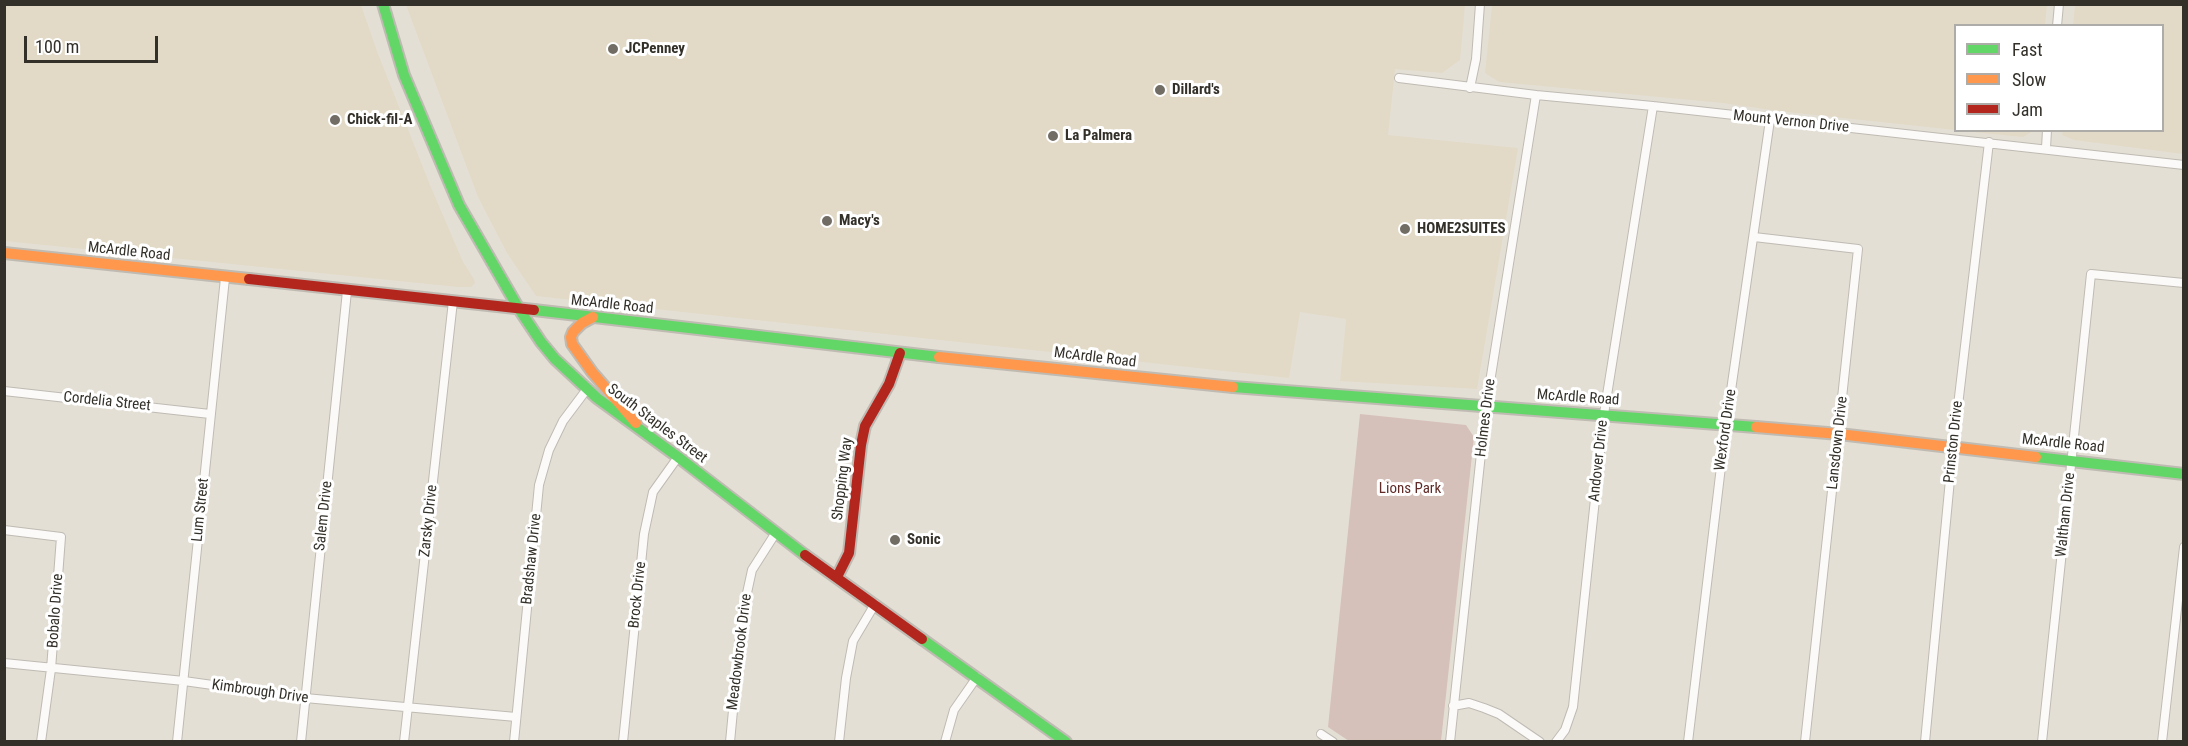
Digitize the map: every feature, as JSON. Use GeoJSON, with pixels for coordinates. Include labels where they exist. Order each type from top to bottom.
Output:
{"type":"FeatureCollection","features":[{"type":"Feature","properties":{"kind":"main road","name":"South Staples Street"},"geometry":{"type":"LineString","coordinates":[[383,4],[404,75],[459,205],[519,309],[541,342],[587,389],[775,534],[1066,741]]}},
{"type":"Feature","properties":{"kind":"main road","name":"McArdle Road"},"geometry":{"type":"LineString","coordinates":[[4,253],[1155,380],[1330,396],[1604,414],[1839,434],[2184,474]]}},
{"type":"Feature","properties":{"kind":"main road"},"geometry":{"type":"LineString","coordinates":[[594,317],[577,327],[571,338],[572,344],[592,372],[644,432]]}},
{"type":"Feature","properties":{"kind":"main road","name":"Shopping Way"},"geometry":{"type":"LineString","coordinates":[[837,577],[849,553],[861,445],[866,426],[889,384],[900,353]]}},
{"type":"Feature","properties":{"kind":"street"},"geometry":{"type":"LineString","coordinates":[[1470,88],[1476,59],[1480,4]]}},
{"type":"Feature","properties":{"kind":"street"},"geometry":{"type":"LineString","coordinates":[[2057,24],[2059,4]]}},
{"type":"Feature","properties":{"kind":"street","name":"Mount Vernon Drive"},"geometry":{"type":"LineString","coordinates":[[1400,78],[1470,88],[2046,148],[2184,165]]}},
{"type":"Feature","properties":{"kind":"street","name":"Holmes Drive"},"geometry":{"type":"LineString","coordinates":[[1450,741],[1486,407],[1536,95]]}},
{"type":"Feature","properties":{"kind":"street","name":"Andover Drive"},"geometry":{"type":"LineString","coordinates":[[1556,741],[1565,730],[1573,707],[1604,414],[1653,106]]}},
{"type":"Feature","properties":{"kind":"street","name":"Wexford Drive"},"geometry":{"type":"LineString","coordinates":[[1688,741],[1726,425],[1770,120]]}},
{"type":"Feature","properties":{"kind":"street"},"geometry":{"type":"LineString","coordinates":[[2046,148],[2047,132]]}},
{"type":"Feature","properties":{"kind":"street","name":"Prinston Drive"},"geometry":{"type":"LineString","coordinates":[[1924,741],[1953,448],[1989,142]]}},
{"type":"Feature","properties":{"kind":"street","name":"Lansdown Drive"},"geometry":{"type":"LineString","coordinates":[[1754,237],[1858,249],[1805,741]]}},
{"type":"Feature","properties":{"kind":"street","name":"Waltham Drive"},"geometry":{"type":"LineString","coordinates":[[2042,741],[2091,274],[2184,283]]}},
{"type":"Feature","properties":{"kind":"street","name":"Lum Street"},"geometry":{"type":"LineString","coordinates":[[177,741],[225,278]]}},
{"type":"Feature","properties":{"kind":"street","name":"Salem Drive"},"geometry":{"type":"LineString","coordinates":[[301,741],[347,291]]}},
{"type":"Feature","properties":{"kind":"street","name":"Zarsky Drive"},"geometry":{"type":"LineString","coordinates":[[404,741],[453,301]]}},
{"type":"Feature","properties":{"kind":"street","name":"Bradshaw Drive"},"geometry":{"type":"LineString","coordinates":[[514,741],[539,485],[549,450],[563,422],[587,389]]}},
{"type":"Feature","properties":{"kind":"street","name":"Cordelia Street"},"geometry":{"type":"LineString","coordinates":[[4,391],[210,414]]}},
{"type":"Feature","properties":{"kind":"street","name":"Brock Drive"},"geometry":{"type":"LineString","coordinates":[[623,741],[644,534],[653,492],[678,457]]}},
{"type":"Feature","properties":{"kind":"street","name":"Bobalo Drive"},"geometry":{"type":"LineString","coordinates":[[4,530],[61,537],[51,669],[41,741]]}},
{"type":"Feature","properties":{"kind":"street","name":"Meadowbrook Drive"},"geometry":{"type":"LineString","coordinates":[[730,741],[742,616],[752,570],[775,534]]}},
{"type":"Feature","properties":{"kind":"street"},"geometry":{"type":"LineString","coordinates":[[2162,741],[2184,547]]}},
{"type":"Feature","properties":{"kind":"street"},"geometry":{"type":"LineString","coordinates":[[839,741],[846,678],[853,641],[875,604]]}},
{"type":"Feature","properties":{"kind":"street","name":"Kimbrough Drive"},"geometry":{"type":"LineString","coordinates":[[4,663],[184,681],[305,698],[516,717]]}},
{"type":"Feature","properties":{"kind":"street"},"geometry":{"type":"LineString","coordinates":[[945,741],[954,710],[977,677]]}},
{"type":"Feature","properties":{"kind":"street"},"geometry":{"type":"LineString","coordinates":[[1453,706],[1470,703],[1499,714],[1540,741]]}},
{"type":"Feature","properties":{"kind":"street"},"geometry":{"type":"LineString","coordinates":[[1321,734],[1333,741]]}},
{"type":"Feature","properties":{"kind":"shaded area"},"geometry":{"type":"Polygon","coordinates":[[[5,4],[361,5],[430,185],[463,262],[475,283],[471,287],[458,287],[5,241],[5,4]]]}},
{"type":"Feature","properties":{"kind":"shaded area"},"geometry":{"type":"Polygon","coordinates":[[[1492,4],[2047,5],[2045,24],[1954,24],[1954,130],[1723,103],[1499,82],[1485,73],[1492,4]]]}},
{"type":"Feature","properties":{"kind":"shaded area"},"geometry":{"type":"Polygon","coordinates":[[[406,5],[1465,5],[1460,60],[1442,73],[1395,69],[1388,135],[1518,148],[1477,389],[1340,381],[1346,319],[1300,312],[1289,378],[536,296],[507,253],[478,197],[406,5]]]}},
{"type":"Feature","properties":{"kind":"shaded area"},"geometry":{"type":"Polygon","coordinates":[[[2075,5],[2183,5],[2183,154],[2074,140],[2062,135],[2063,132],[2164,132],[2164,24],[2073,24],[2075,5]]]}},
{"type":"Feature","properties":{"kind":"shaded area"},"geometry":{"type":"Polygon","coordinates":[[[1972,132],[2031,132],[2023,137],[1972,132]]]}},
{"type":"Feature","properties":{"kind":"green space","name":"Lions Park"},"geometry":{"type":"Polygon","coordinates":[[[1360,414],[1466,425],[1474,437],[1441,741],[1349,741],[1328,727],[1360,414]]]}},
{"type":"Feature","properties":{"kind":"traffic: fast"},"geometry":{"type":"LineString","coordinates":[[383,4],[404,75],[459,205],[519,309],[541,342],[555,359],[597,398],[805,555]]}},
{"type":"Feature","properties":{"kind":"traffic: fast"},"geometry":{"type":"LineString","coordinates":[[534,310],[939,357]]}},
{"type":"Feature","properties":{"kind":"traffic: fast"},"geometry":{"type":"LineString","coordinates":[[1233,387],[1756,427]]}},
{"type":"Feature","properties":{"kind":"traffic: fast"},"geometry":{"type":"LineString","coordinates":[[2036,457],[2184,474]]}},
{"type":"Feature","properties":{"kind":"traffic: fast"},"geometry":{"type":"LineString","coordinates":[[922,639],[1066,742]]}},
{"type":"Feature","properties":{"kind":"traffic: slow"},"geometry":{"type":"LineString","coordinates":[[4,253],[249,279]]}},
{"type":"Feature","properties":{"kind":"traffic: slow"},"geometry":{"type":"LineString","coordinates":[[593,317],[573,332],[572,344],[592,372],[636,423]]}},
{"type":"Feature","properties":{"kind":"traffic: slow"},"geometry":{"type":"LineString","coordinates":[[939,357],[1233,387]]}},
{"type":"Feature","properties":{"kind":"traffic: slow"},"geometry":{"type":"LineString","coordinates":[[1756,427],[1839,434],[2036,457]]}},
{"type":"Feature","properties":{"kind":"traffic: jam"},"geometry":{"type":"LineString","coordinates":[[249,279],[534,310]]}},
{"type":"Feature","properties":{"kind":"traffic: jam"},"geometry":{"type":"LineString","coordinates":[[837,577],[849,553],[865,426],[889,384],[900,353]]}},
{"type":"Feature","properties":{"kind":"traffic: jam"},"geometry":{"type":"LineString","coordinates":[[805,555],[922,639]]}},
{"type":"Feature","properties":{"kind":"place","name":"JCPenney"},"geometry":{"type":"Point","coordinates":[613,49]}},
{"type":"Feature","properties":{"kind":"place","name":"Dillard's"},"geometry":{"type":"Point","coordinates":[1160,90]}},
{"type":"Feature","properties":{"kind":"place","name":"Chick-fil-A"},"geometry":{"type":"Point","coordinates":[335,120]}},
{"type":"Feature","properties":{"kind":"place","name":"La Palmera"},"geometry":{"type":"Point","coordinates":[1053,136]}},
{"type":"Feature","properties":{"kind":"place","name":"Macy's"},"geometry":{"type":"Point","coordinates":[827,221]}},
{"type":"Feature","properties":{"kind":"place","name":"HOME2SUITES"},"geometry":{"type":"Point","coordinates":[1405,229]}},
{"type":"Feature","properties":{"kind":"place","name":"Sonic"},"geometry":{"type":"Point","coordinates":[895,540]}}]}
